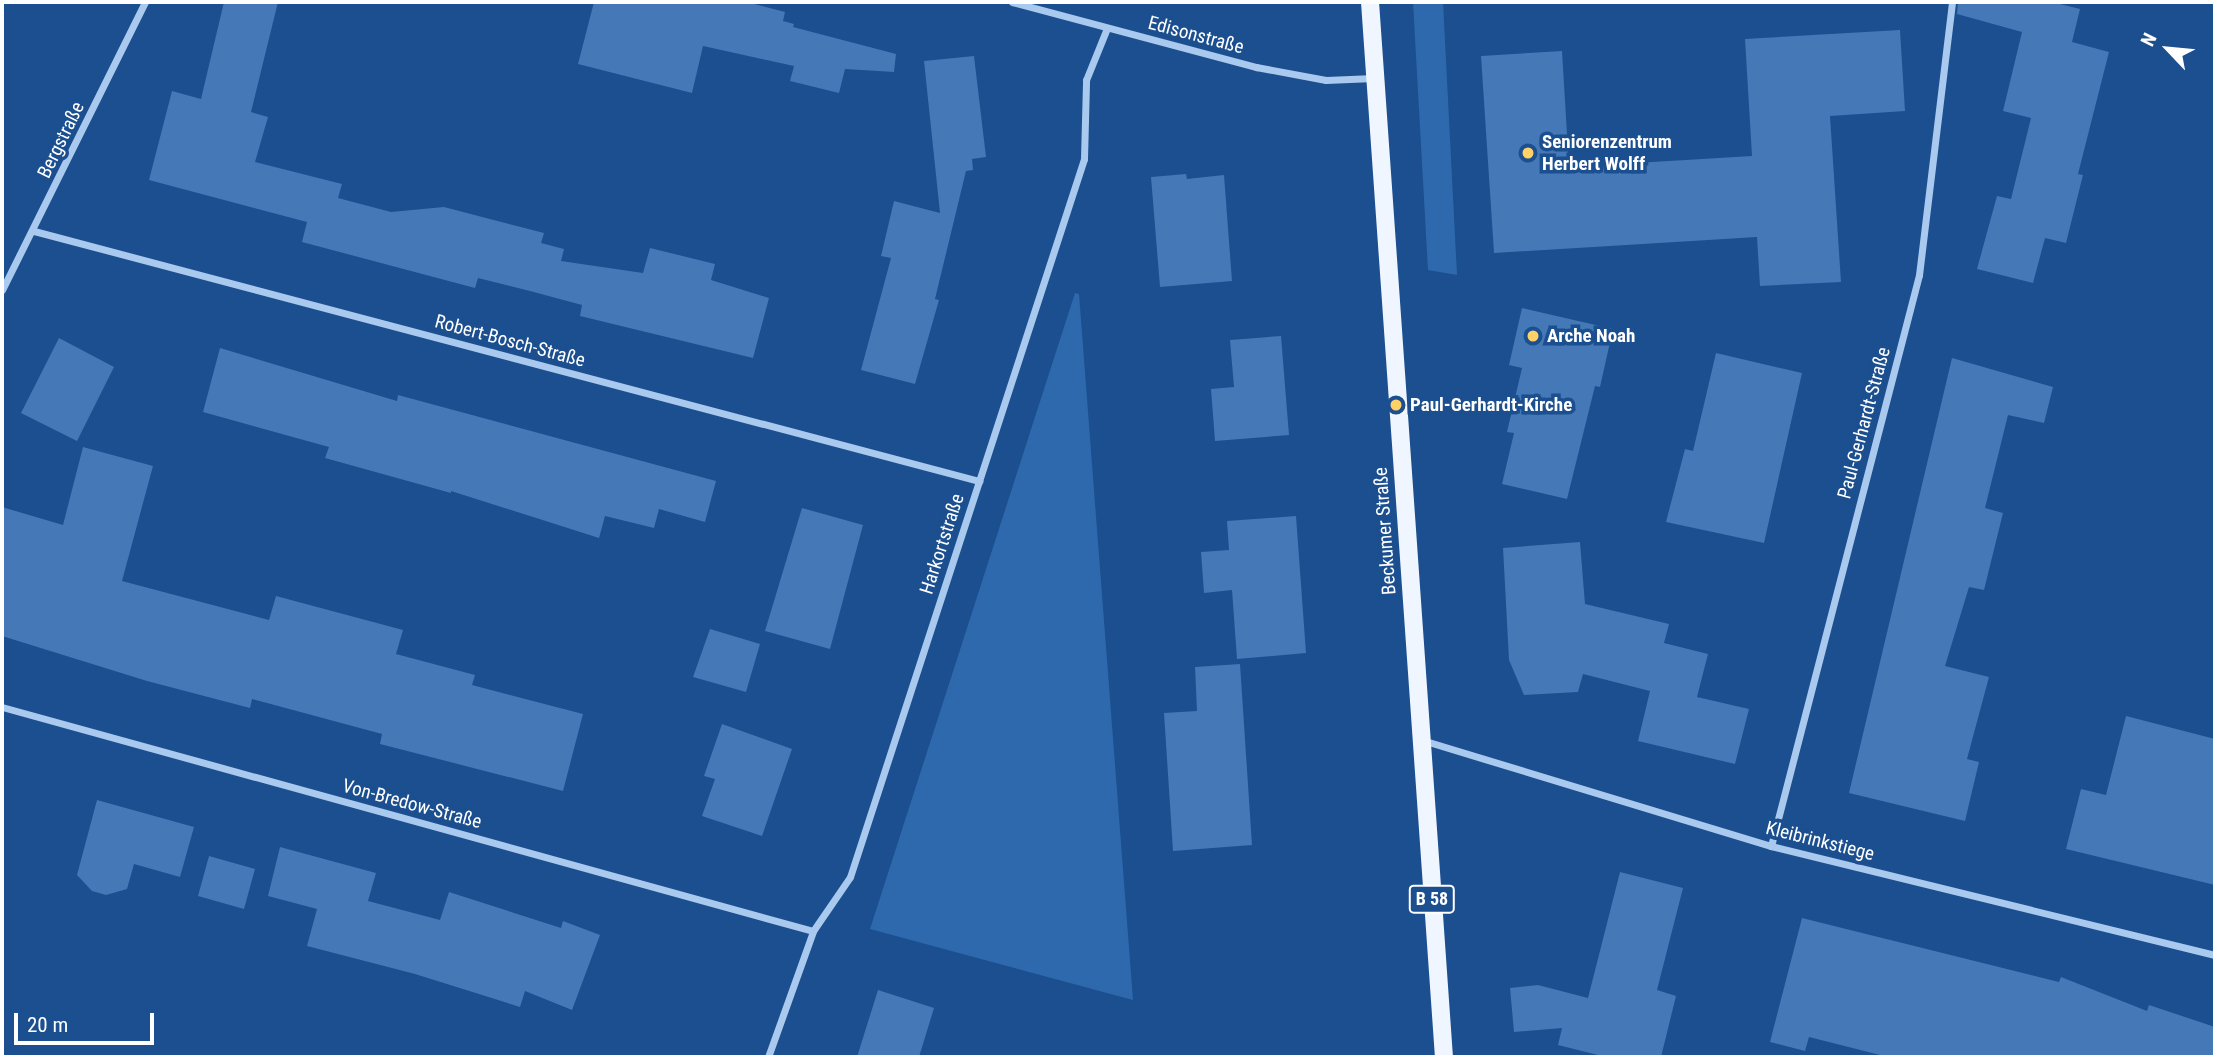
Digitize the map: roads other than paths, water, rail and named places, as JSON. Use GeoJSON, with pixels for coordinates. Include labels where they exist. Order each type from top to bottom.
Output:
{"type":"FeatureCollection","features":[{"type":"Feature","properties":{"kind":"main road","name":"Beckumer Straße"},"geometry":{"type":"LineString","coordinates":[[1370,2],[1444,1057]]}},
{"type":"Feature","properties":{"kind":"street","name":"Bergstraße"},"geometry":{"type":"LineString","coordinates":[[2,290],[34,231],[145,2]]}},
{"type":"Feature","properties":{"kind":"street","name":"Edisonstraße"},"geometry":{"type":"LineString","coordinates":[[1012,2],[1296,75],[1326,80],[1374,78]]}},
{"type":"Feature","properties":{"kind":"street","name":"Paul-Gerhardt-Straße"},"geometry":{"type":"LineString","coordinates":[[1771,846],[1919,275],[1952,2]]}},
{"type":"Feature","properties":{"kind":"street","name":"Harkortstraße"},"geometry":{"type":"LineString","coordinates":[[768,1057],[813,931],[850,877],[1084,159],[1086,80],[1107,27]]}},
{"type":"Feature","properties":{"kind":"street","name":"Robert-Bosch-Straße"},"geometry":{"type":"LineString","coordinates":[[34,231],[979,481]]}},
{"type":"Feature","properties":{"kind":"street","name":"Von-Bredow-Straße"},"geometry":{"type":"LineString","coordinates":[[2,707],[813,931]]}},
{"type":"Feature","properties":{"kind":"street","name":"Kleibrinkstiege"},"geometry":{"type":"LineString","coordinates":[[1421,740],[1771,846],[2215,955]]}},
{"type":"Feature","properties":{"kind":"place","name":"Seniorenzentrum Herbert Wolff"},"geometry":{"type":"Point","coordinates":[1528,153]}},
{"type":"Feature","properties":{"kind":"place","name":"Arche Noah"},"geometry":{"type":"Point","coordinates":[1533,336]}},
{"type":"Feature","properties":{"kind":"place","name":"Paul-Gerhardt-Kirche"},"geometry":{"type":"Point","coordinates":[1396,405]}}]}
